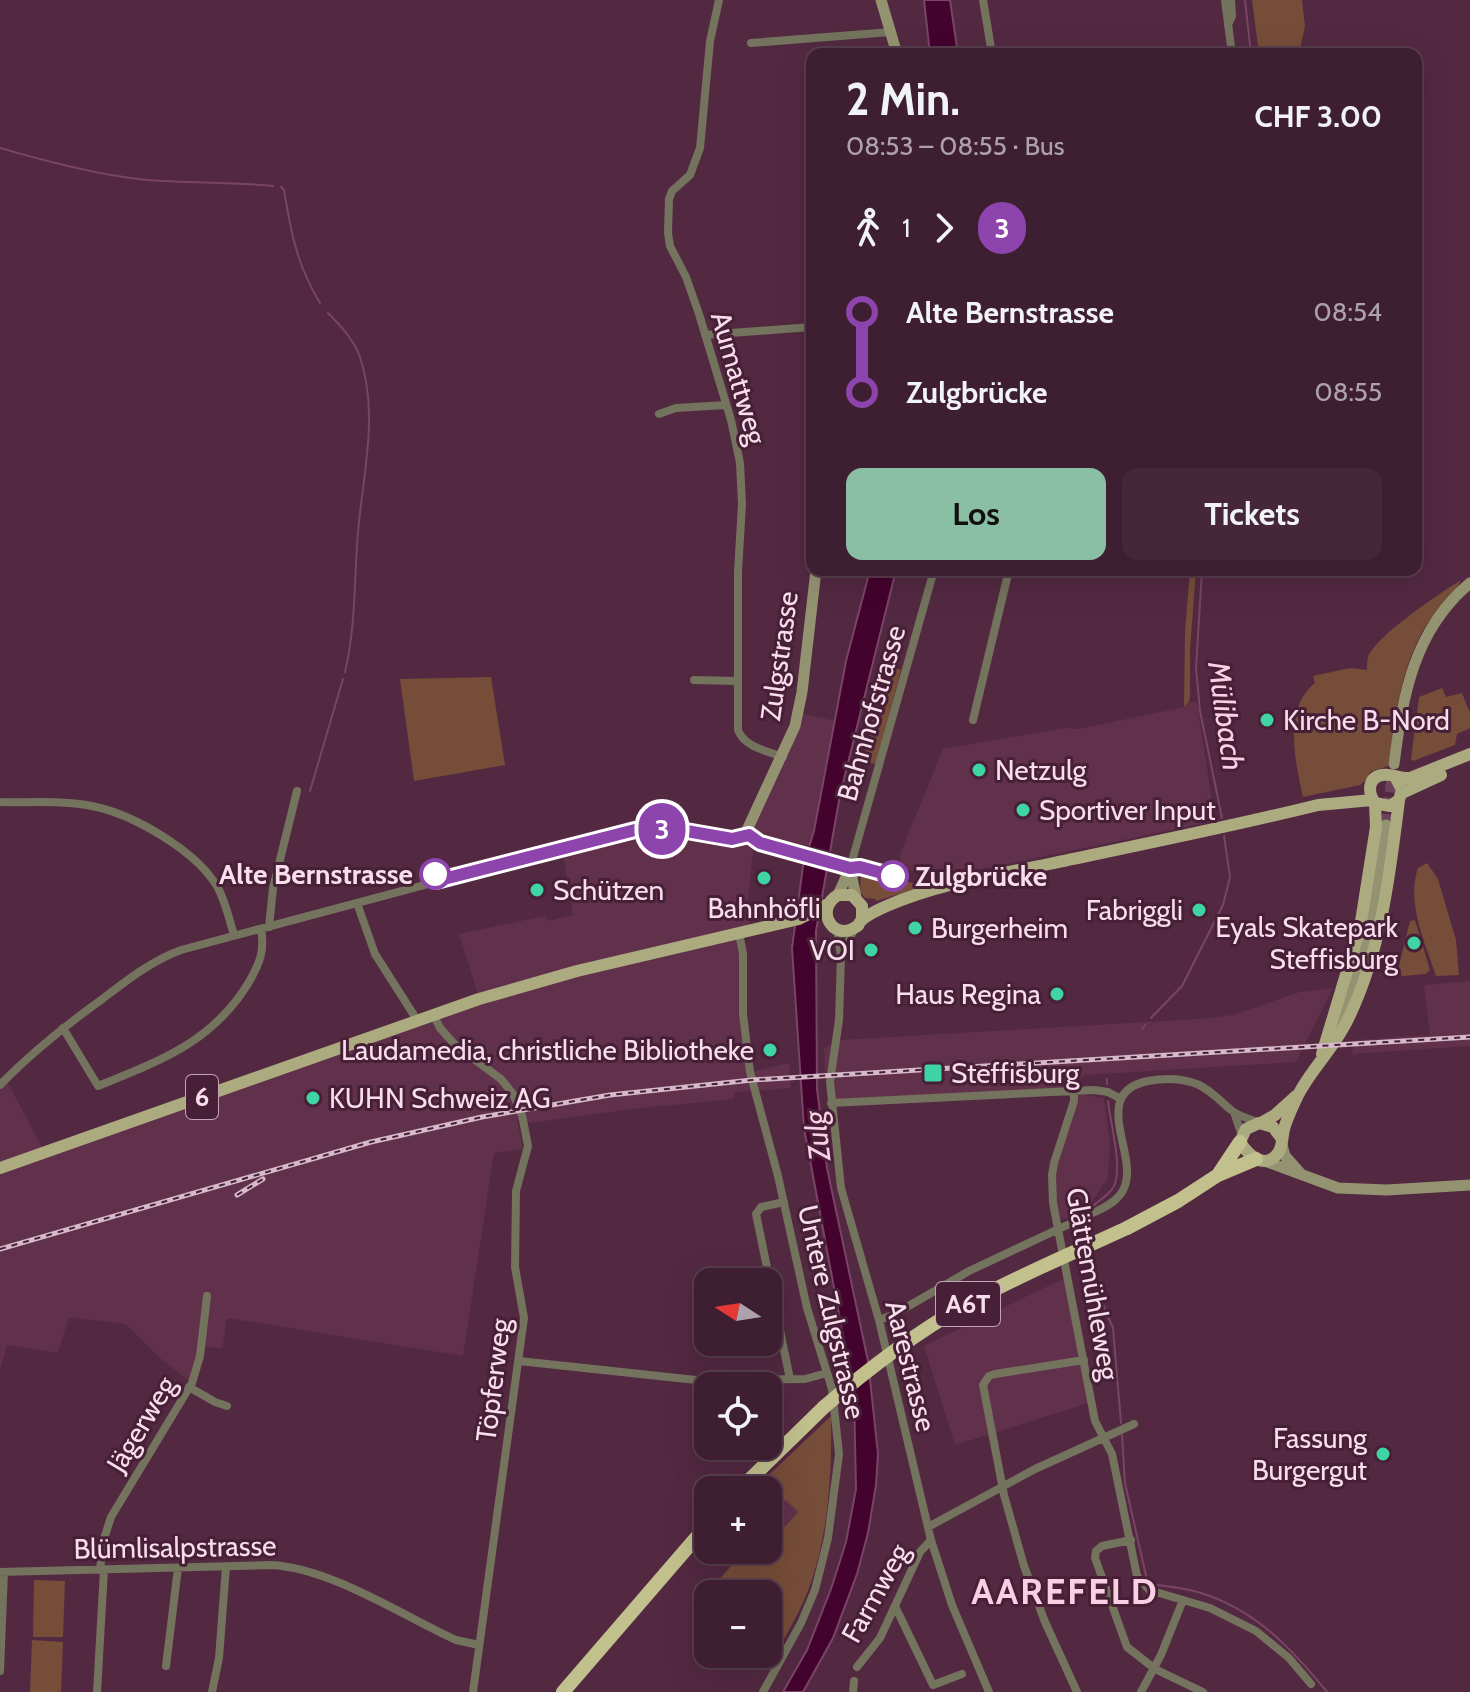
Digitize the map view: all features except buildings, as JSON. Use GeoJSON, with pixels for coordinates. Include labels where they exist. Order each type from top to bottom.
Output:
{"type":"FeatureCollection","features":[{"type":"Feature","properties":{"kind":"highway","name":"A6T"},"geometry":{"type":"LineString","coordinates":[[1218,1175],[1241,1139]]}},
{"type":"Feature","properties":{"kind":"highway","name":"A6T"},"geometry":{"type":"LineString","coordinates":[[753,1476],[824,1407],[888,1355],[955,1311],[1127,1228],[1218,1175],[1259,1160]]}},
{"type":"Feature","properties":{"kind":"highway"},"geometry":{"type":"LineString","coordinates":[[563,1692],[694,1540]]}},
{"type":"Feature","properties":{"kind":"main road"},"geometry":{"type":"LineString","coordinates":[[881,0],[895,48]]}},
{"type":"Feature","properties":{"kind":"main road","name":"Zulgstrasse"},"geometry":{"type":"LineString","coordinates":[[749,835],[748,825],[783,757],[799,706],[815,576]]}},
{"type":"Feature","properties":{"kind":"main road"},"geometry":{"type":"LineString","coordinates":[[1394,764],[1405,689],[1418,650],[1439,615],[1470,583]]}},
{"type":"Feature","properties":{"kind":"main road"},"geometry":{"type":"LineString","coordinates":[[1320,1061],[1360,928],[1376,827],[1370,786],[1381,775],[1410,778],[1470,754]]}},
{"type":"Feature","properties":{"kind":"main road"},"geometry":{"type":"LineString","coordinates":[[850,868],[827,914],[830,925],[846,931],[888,905],[953,884],[1318,805],[1362,799],[1387,807],[1401,796],[1470,763]]}},
{"type":"Feature","properties":{"kind":"main road"},"geometry":{"type":"LineString","coordinates":[[1259,1160],[1274,1157],[1299,1093],[1348,1020],[1368,968],[1401,796],[1401,784],[1396,778]]}},
{"type":"Feature","properties":{"kind":"main road"},"geometry":{"type":"LineString","coordinates":[[1318,805],[1370,786]]}},
{"type":"Feature","properties":{"kind":"main road"},"geometry":{"type":"LineString","coordinates":[[1320,1061],[1343,1014],[1362,954],[1386,825]]}},
{"type":"Feature","properties":{"kind":"main road"},"geometry":{"type":"LineString","coordinates":[[749,835],[760,843],[798,852]]}},
{"type":"Feature","properties":{"kind":"main road"},"geometry":{"type":"LineString","coordinates":[[837,863],[850,868]]}},
{"type":"Feature","properties":{"kind":"main road"},"geometry":{"type":"LineString","coordinates":[[850,868],[863,909],[858,924]]}},
{"type":"Feature","properties":{"kind":"main road"},"geometry":{"type":"LineString","coordinates":[[831,902],[847,894],[858,900],[888,905]]}},
{"type":"Feature","properties":{"kind":"main road","name":"6"},"geometry":{"type":"LineString","coordinates":[[0,1168],[433,1014],[559,976],[794,920],[831,902]]}},
{"type":"Feature","properties":{"kind":"main road","name":"6"},"geometry":{"type":"LineString","coordinates":[[794,920],[830,925]]}},
{"type":"Feature","properties":{"kind":"main road"},"geometry":{"type":"LineString","coordinates":[[1299,1093],[1275,1115],[1246,1129],[1241,1139],[1250,1157],[1326,1185],[1351,1189],[1470,1185]]}},
{"type":"Feature","properties":{"kind":"main road"},"geometry":{"type":"LineString","coordinates":[[1260,1123],[1273,1127],[1282,1142],[1285,1156],[1301,1175]]}},
{"type":"Feature","properties":{"kind":"street","name":"Aumattweg"},"geometry":{"type":"LineString","coordinates":[[719,0],[710,41],[700,148],[690,175],[672,191],[668,208],[670,246],[686,277],[705,335],[726,405],[742,475],[737,726],[740,736],[755,746],[783,757]]}},
{"type":"Feature","properties":{"kind":"street"},"geometry":{"type":"LineString","coordinates":[[983,0],[991,48]]}},
{"type":"Feature","properties":{"kind":"street"},"geometry":{"type":"LineString","coordinates":[[1228,0],[1231,48]]}},
{"type":"Feature","properties":{"kind":"street"},"geometry":{"type":"LineString","coordinates":[[751,43],[891,32]]}},
{"type":"Feature","properties":{"kind":"street"},"geometry":{"type":"LineString","coordinates":[[705,335],[806,327]]}},
{"type":"Feature","properties":{"kind":"street"},"geometry":{"type":"LineString","coordinates":[[659,414],[676,408],[726,405]]}},
{"type":"Feature","properties":{"kind":"street","name":"Bahnhofstrasse"},"geometry":{"type":"LineString","coordinates":[[850,868],[932,576]]}},
{"type":"Feature","properties":{"kind":"street"},"geometry":{"type":"LineString","coordinates":[[973,720],[1008,576]]}},
{"type":"Feature","properties":{"kind":"street"},"geometry":{"type":"LineString","coordinates":[[694,680],[737,681]]}},
{"type":"Feature","properties":{"kind":"street"},"geometry":{"type":"LineString","coordinates":[[63,1028],[98,1086],[148,1066],[209,1031],[236,1003],[262,954],[273,888],[297,791]]}},
{"type":"Feature","properties":{"kind":"street"},"geometry":{"type":"LineString","coordinates":[[0,802],[91,805],[140,824],[181,849],[205,869],[219,890],[234,935]]}},
{"type":"Feature","properties":{"kind":"street"},"geometry":{"type":"LineString","coordinates":[[0,1085],[63,1028],[160,959],[234,935],[635,830],[675,829],[732,839],[749,835]]}},
{"type":"Feature","properties":{"kind":"street"},"geometry":{"type":"LineString","coordinates":[[357,903],[375,954],[417,1020]]}},
{"type":"Feature","properties":{"kind":"street"},"geometry":{"type":"LineString","coordinates":[[841,956],[858,924]]}},
{"type":"Feature","properties":{"kind":"street"},"geometry":{"type":"LineString","coordinates":[[830,925],[841,956]]}},
{"type":"Feature","properties":{"kind":"street","name":"Untere Zulgstrasse"},"geometry":{"type":"LineString","coordinates":[[739,933],[743,954],[743,1014],[751,1075],[784,1202],[807,1308],[836,1411],[839,1454],[824,1555],[815,1590],[801,1623],[763,1692]]}},
{"type":"Feature","properties":{"kind":"street","name":"Aarestrasse"},"geometry":{"type":"LineString","coordinates":[[841,956],[837,1042],[830,1066],[841,1188],[879,1320],[931,1540],[952,1605],[989,1692]]}},
{"type":"Feature","properties":{"kind":"street","name":"Töpferweg"},"geometry":{"type":"LineString","coordinates":[[433,1014],[440,1028],[456,1046],[501,1079],[513,1094],[524,1121],[528,1146],[516,1191],[516,1275],[524,1318],[473,1692]]}},
{"type":"Feature","properties":{"kind":"street"},"geometry":{"type":"LineString","coordinates":[[879,1320],[969,1271],[1094,1213],[1115,1200],[1127,1181],[1118,1117],[1121,1099],[1129,1089],[1139,1084],[1182,1080],[1203,1087],[1234,1112],[1260,1123]]}},
{"type":"Feature","properties":{"kind":"street"},"geometry":{"type":"LineString","coordinates":[[831,1103],[1101,1090],[1121,1099]]}},
{"type":"Feature","properties":{"kind":"street","name":"Glättemühleweg"},"geometry":{"type":"LineString","coordinates":[[1074,1092],[1052,1175],[1053,1203],[1095,1421],[1112,1454],[1137,1576],[1144,1586],[1156,1593],[1183,1600]]}},
{"type":"Feature","properties":{"kind":"street"},"geometry":{"type":"LineString","coordinates":[[1234,1112],[1241,1139]]}},
{"type":"Feature","properties":{"kind":"street"},"geometry":{"type":"LineString","coordinates":[[784,1202],[761,1207],[756,1214],[790,1379]]}},
{"type":"Feature","properties":{"kind":"street","name":"Jägerweg"},"geometry":{"type":"LineString","coordinates":[[97,1692],[103,1542],[111,1517],[189,1387],[200,1356],[207,1296]]}},
{"type":"Feature","properties":{"kind":"street"},"geometry":{"type":"LineString","coordinates":[[1077,1692],[1028,1581],[1003,1487],[983,1391],[985,1380],[995,1374],[1084,1360]]}},
{"type":"Feature","properties":{"kind":"street"},"geometry":{"type":"LineString","coordinates":[[519,1361],[685,1380],[814,1378],[827,1373]]}},
{"type":"Feature","properties":{"kind":"street"},"geometry":{"type":"LineString","coordinates":[[189,1387],[227,1406]]}},
{"type":"Feature","properties":{"kind":"street"},"geometry":{"type":"LineString","coordinates":[[928,1527],[1103,1436],[1134,1424]]}},
{"type":"Feature","properties":{"kind":"street","name":"Farmweg"},"geometry":{"type":"LineString","coordinates":[[857,1667],[880,1638],[922,1549],[931,1540]]}},
{"type":"Feature","properties":{"kind":"street"},"geometry":{"type":"LineString","coordinates":[[1131,1540],[1102,1546],[1096,1551],[1095,1558],[1124,1640],[1137,1657],[1155,1669],[1203,1692]]}},
{"type":"Feature","properties":{"kind":"street","name":"Blümlisalpstrasse"},"geometry":{"type":"LineString","coordinates":[[2,1572],[271,1565],[304,1570],[456,1640],[479,1645]]}},
{"type":"Feature","properties":{"kind":"street"},"geometry":{"type":"LineString","coordinates":[[212,1692],[219,1658],[226,1567]]}},
{"type":"Feature","properties":{"kind":"street"},"geometry":{"type":"LineString","coordinates":[[166,1666],[178,1568]]}},
{"type":"Feature","properties":{"kind":"street"},"geometry":{"type":"LineString","coordinates":[[0,1671],[2,1572]]}},
{"type":"Feature","properties":{"kind":"street"},"geometry":{"type":"LineString","coordinates":[[1141,1692],[1155,1669],[1183,1600],[1210,1608],[1256,1631],[1289,1658],[1311,1684]]}},
{"type":"Feature","properties":{"kind":"street"},"geometry":{"type":"LineString","coordinates":[[895,1606],[933,1685],[962,1674]]}},
{"type":"Feature","properties":{"kind":"street"},"geometry":{"type":"LineString","coordinates":[[853,1692],[854,1681]]}},
{"type":"Feature","properties":{"kind":"shaded area"},"geometry":{"type":"Polygon","coordinates":[[[1252,0],[1302,0],[1305,26],[1300,48],[1258,48],[1252,0]]]}},
{"type":"Feature","properties":{"kind":"shaded area"},"geometry":{"type":"Polygon","coordinates":[[[1190,576],[1196,576],[1190,695],[1184,707],[1190,576]]]}},
{"type":"Feature","properties":{"kind":"shaded area"},"geometry":{"type":"Polygon","coordinates":[[[1461,580],[1425,627],[1414,650],[1399,699],[1388,766],[1370,772],[1360,785],[1303,797],[1295,753],[1295,722],[1298,707],[1315,683],[1313,676],[1350,668],[1367,670],[1368,657],[1384,637],[1461,580]]]}},
{"type":"Feature","properties":{"kind":"shaded area"},"geometry":{"type":"Polygon","coordinates":[[[886,665],[901,670],[876,764],[863,761],[886,665]]]}},
{"type":"Feature","properties":{"kind":"shaded area"},"geometry":{"type":"Polygon","coordinates":[[[491,677],[505,765],[414,781],[400,679],[491,677]]]}},
{"type":"Feature","properties":{"kind":"shaded area"},"geometry":{"type":"Polygon","coordinates":[[[1442,688],[1446,697],[1462,693],[1470,713],[1470,728],[1457,734],[1455,745],[1413,761],[1419,697],[1442,688]]]}},
{"type":"Feature","properties":{"kind":"shaded area"},"geometry":{"type":"Polygon","coordinates":[[[1189,702],[1197,703],[1215,821],[958,874],[907,870],[901,863],[900,854],[943,749],[1065,728],[1078,729],[1185,707],[1189,702]]]}},
{"type":"Feature","properties":{"kind":"shaded area"},"geometry":{"type":"Polygon","coordinates":[[[798,713],[836,721],[814,831],[807,854],[754,841],[747,910],[751,930],[739,933],[751,1072],[789,1063],[791,1088],[735,1092],[733,1099],[530,1123],[517,1120],[523,1149],[494,1153],[463,1356],[227,1318],[222,1349],[201,1346],[192,1383],[160,1358],[126,1324],[69,1317],[58,1353],[7,1345],[0,1370],[0,1085],[6,1079],[45,1153],[479,998],[459,934],[545,916],[549,921],[573,915],[562,848],[644,829],[732,839],[748,835],[798,713]]]}},
{"type":"Feature","properties":{"kind":"shaded area"},"geometry":{"type":"Polygon","coordinates":[[[1427,863],[1438,879],[1456,940],[1459,975],[1436,976],[1418,922],[1415,881],[1418,868],[1427,863]]]}},
{"type":"Feature","properties":{"kind":"shaded area"},"geometry":{"type":"Polygon","coordinates":[[[861,869],[923,887],[876,901],[865,898],[860,892],[861,869]]]}},
{"type":"Feature","properties":{"kind":"shaded area","name":"Eyals Skatepark Steffisburg"},"geometry":{"type":"Polygon","coordinates":[[[1415,920],[1430,970],[1426,974],[1402,976],[1398,970],[1410,921],[1415,920]]]}},
{"type":"Feature","properties":{"kind":"shaded area"},"geometry":{"type":"Polygon","coordinates":[[[1470,981],[1470,1046],[1351,1054],[1357,1040],[1430,1035],[1424,985],[1470,981]]]}},
{"type":"Feature","properties":{"kind":"shaded area"},"geometry":{"type":"Polygon","coordinates":[[[1333,988],[1296,1062],[1085,1075],[1066,1092],[838,1106],[826,1086],[824,1048],[841,1040],[1213,1018],[1236,1014],[1300,992],[1333,988]]]}},
{"type":"Feature","properties":{"kind":"shaded area"},"geometry":{"type":"Polygon","coordinates":[[[1079,1094],[1104,1098],[1110,1141],[1108,1178],[1084,1213],[1060,1220],[1054,1192],[1055,1173],[1079,1094]]]}},
{"type":"Feature","properties":{"kind":"shaded area"},"geometry":{"type":"Polygon","coordinates":[[[1067,1277],[1092,1402],[955,1445],[924,1346],[1067,1277]]]}},
{"type":"Feature","properties":{"kind":"shaded area"},"geometry":{"type":"Polygon","coordinates":[[[831,1416],[830,1481],[821,1546],[807,1594],[785,1638],[782,1636],[782,1580],[719,1580],[733,1564],[782,1564],[782,1530],[798,1512],[786,1500],[782,1504],[782,1476],[768,1476],[831,1416]]]}},
{"type":"Feature","properties":{"kind":"shaded area"},"geometry":{"type":"Polygon","coordinates":[[[787,1500],[799,1511],[782,1529],[782,1505],[787,1500]]]}},
{"type":"Feature","properties":{"kind":"shaded area"},"geometry":{"type":"Polygon","coordinates":[[[34,1580],[65,1581],[63,1637],[33,1637],[34,1580]]]}},
{"type":"Feature","properties":{"kind":"shaded area"},"geometry":{"type":"Polygon","coordinates":[[[32,1640],[63,1642],[61,1692],[30,1692],[32,1640]]]}},
{"type":"Feature","properties":{"kind":"water"},"geometry":{"type":"Polygon","coordinates":[[[924,0],[950,0],[957,48],[929,48],[924,0]]]}},
{"type":"Feature","properties":{"kind":"water","name":"Zulg"},"geometry":{"type":"Polygon","coordinates":[[[868,576],[895,576],[840,795],[816,931],[817,1089],[827,1168],[868,1361],[878,1454],[876,1485],[857,1574],[833,1638],[803,1692],[783,1692],[807,1650],[831,1589],[846,1542],[856,1489],[854,1394],[804,1128],[792,948],[803,866],[814,831],[846,661],[868,576]]]}},
{"type":"Feature","properties":{"kind":"pier","name":"Zulgbrücke"},"geometry":{"type":"Polygon","coordinates":[[[805,845],[834,852],[830,871],[800,863],[805,845]]]}},
{"type":"Feature","properties":{"kind":"waterway","name":"Mülibach"},"geometry":{"type":"LineString","coordinates":[[1245,0],[1250,48]]}},
{"type":"Feature","properties":{"kind":"waterway"},"geometry":{"type":"LineString","coordinates":[[0,148],[122,177],[273,186]]}},
{"type":"Feature","properties":{"kind":"waterway"},"geometry":{"type":"LineString","coordinates":[[281,187],[300,262],[320,303]]}},
{"type":"Feature","properties":{"kind":"waterway"},"geometry":{"type":"LineString","coordinates":[[328,313],[347,334],[360,357],[368,400],[368,444],[358,532],[353,620],[345,672]]}},
{"type":"Feature","properties":{"kind":"waterway","name":"Mülibach"},"geometry":{"type":"LineString","coordinates":[[1202,576],[1196,668],[1200,711],[1222,818]]}},
{"type":"Feature","properties":{"kind":"waterway"},"geometry":{"type":"LineString","coordinates":[[310,791],[343,679]]}},
{"type":"Feature","properties":{"kind":"waterway","name":"Mülibach"},"geometry":{"type":"LineString","coordinates":[[1151,1018],[1182,986],[1223,905],[1230,877],[1224,836]]}},
{"type":"Feature","properties":{"kind":"waterway","name":"Mülibach"},"geometry":{"type":"LineString","coordinates":[[1142,1029],[1145,1025]]}},
{"type":"Feature","properties":{"kind":"waterway","name":"Mülibach"},"geometry":{"type":"LineString","coordinates":[[1107,1079],[1107,1084]]}},
{"type":"Feature","properties":{"kind":"waterway","name":"Mülibach"},"geometry":{"type":"LineString","coordinates":[[1090,1209],[1112,1190],[1116,1178],[1117,1156],[1108,1101]]}},
{"type":"Feature","properties":{"kind":"waterway","name":"Mülibach"},"geometry":{"type":"LineString","coordinates":[[1087,1222],[1087,1240]]}},
{"type":"Feature","properties":{"kind":"waterway","name":"Mülibach"},"geometry":{"type":"LineString","coordinates":[[1088,1251],[1096,1288],[1113,1328],[1121,1423]]}},
{"type":"Feature","properties":{"kind":"waterway","name":"Mülibach"},"geometry":{"type":"LineString","coordinates":[[1122,1435],[1125,1483],[1147,1580],[1152,1584],[1221,1600],[1256,1620],[1286,1646],[1327,1692]]}},
{"type":"Feature","properties":{"kind":"tunnel"},"geometry":{"type":"LineString","coordinates":[[1386,825],[1393,770]]}},
{"type":"Feature","properties":{"kind":"tunnel"},"geometry":{"type":"LineString","coordinates":[[798,852],[837,863]]}},
{"type":"Feature","properties":{"kind":"railway"},"geometry":{"type":"LineString","coordinates":[[0,1249],[371,1142],[482,1117],[610,1095],[752,1080],[1470,1037]]}},
{"type":"Feature","properties":{"kind":"railway"},"geometry":{"type":"LineString","coordinates":[[237,1195],[263,1179]]}},
{"type":"Feature","properties":{"kind":"bus line","name":"3"},"geometry":{"type":"LineString","coordinates":[[435,874],[436,881],[623,832],[656,828],[728,838],[749,835],[760,843],[850,868],[860,867],[893,876]]}},
{"type":"Feature","properties":{"kind":"place","name":"Kirche B-Nord"},"geometry":{"type":"Point","coordinates":[1267,720]}},
{"type":"Feature","properties":{"kind":"place","name":"Netzulg"},"geometry":{"type":"Point","coordinates":[979,770]}},
{"type":"Feature","properties":{"kind":"place","name":"Sportiver Input"},"geometry":{"type":"Point","coordinates":[1023,810]}},
{"type":"Feature","properties":{"kind":"place","name":"Alte Bernstrasse"},"geometry":{"type":"Point","coordinates":[435,874]}},
{"type":"Feature","properties":{"kind":"place","name":"Zulgbrücke"},"geometry":{"type":"Point","coordinates":[893,876]}},
{"type":"Feature","properties":{"kind":"place","name":"Bahnhöfli"},"geometry":{"type":"Point","coordinates":[764,878]}},
{"type":"Feature","properties":{"kind":"place","name":"Schützen"},"geometry":{"type":"Point","coordinates":[537,890]}},
{"type":"Feature","properties":{"kind":"place","name":"Fabriggli"},"geometry":{"type":"Point","coordinates":[1199,910]}},
{"type":"Feature","properties":{"kind":"place","name":"Burgerheim"},"geometry":{"type":"Point","coordinates":[915,928]}},
{"type":"Feature","properties":{"kind":"place","name":"Eyals Skatepark Steffisburg"},"geometry":{"type":"Point","coordinates":[1414,943]}},
{"type":"Feature","properties":{"kind":"place","name":"VOI"},"geometry":{"type":"Point","coordinates":[871,950]}},
{"type":"Feature","properties":{"kind":"place","name":"Haus Regina"},"geometry":{"type":"Point","coordinates":[1057,994]}},
{"type":"Feature","properties":{"kind":"place","name":"Laudamedia, christliche Bibliotheke"},"geometry":{"type":"Point","coordinates":[770,1050]}},
{"type":"Feature","properties":{"kind":"place","name":"Steffisburg"},"geometry":{"type":"Point","coordinates":[933,1073]}},
{"type":"Feature","properties":{"kind":"place","name":"KUHN Schweiz AG"},"geometry":{"type":"Point","coordinates":[313,1098]}},
{"type":"Feature","properties":{"kind":"place","name":"Fassung Burgergut"},"geometry":{"type":"Point","coordinates":[1383,1454]}},
{"type":"Feature","properties":{"kind":"district","name":"AAREFELD"},"geometry":{"type":"Point","coordinates":[1065,1591]}}]}
